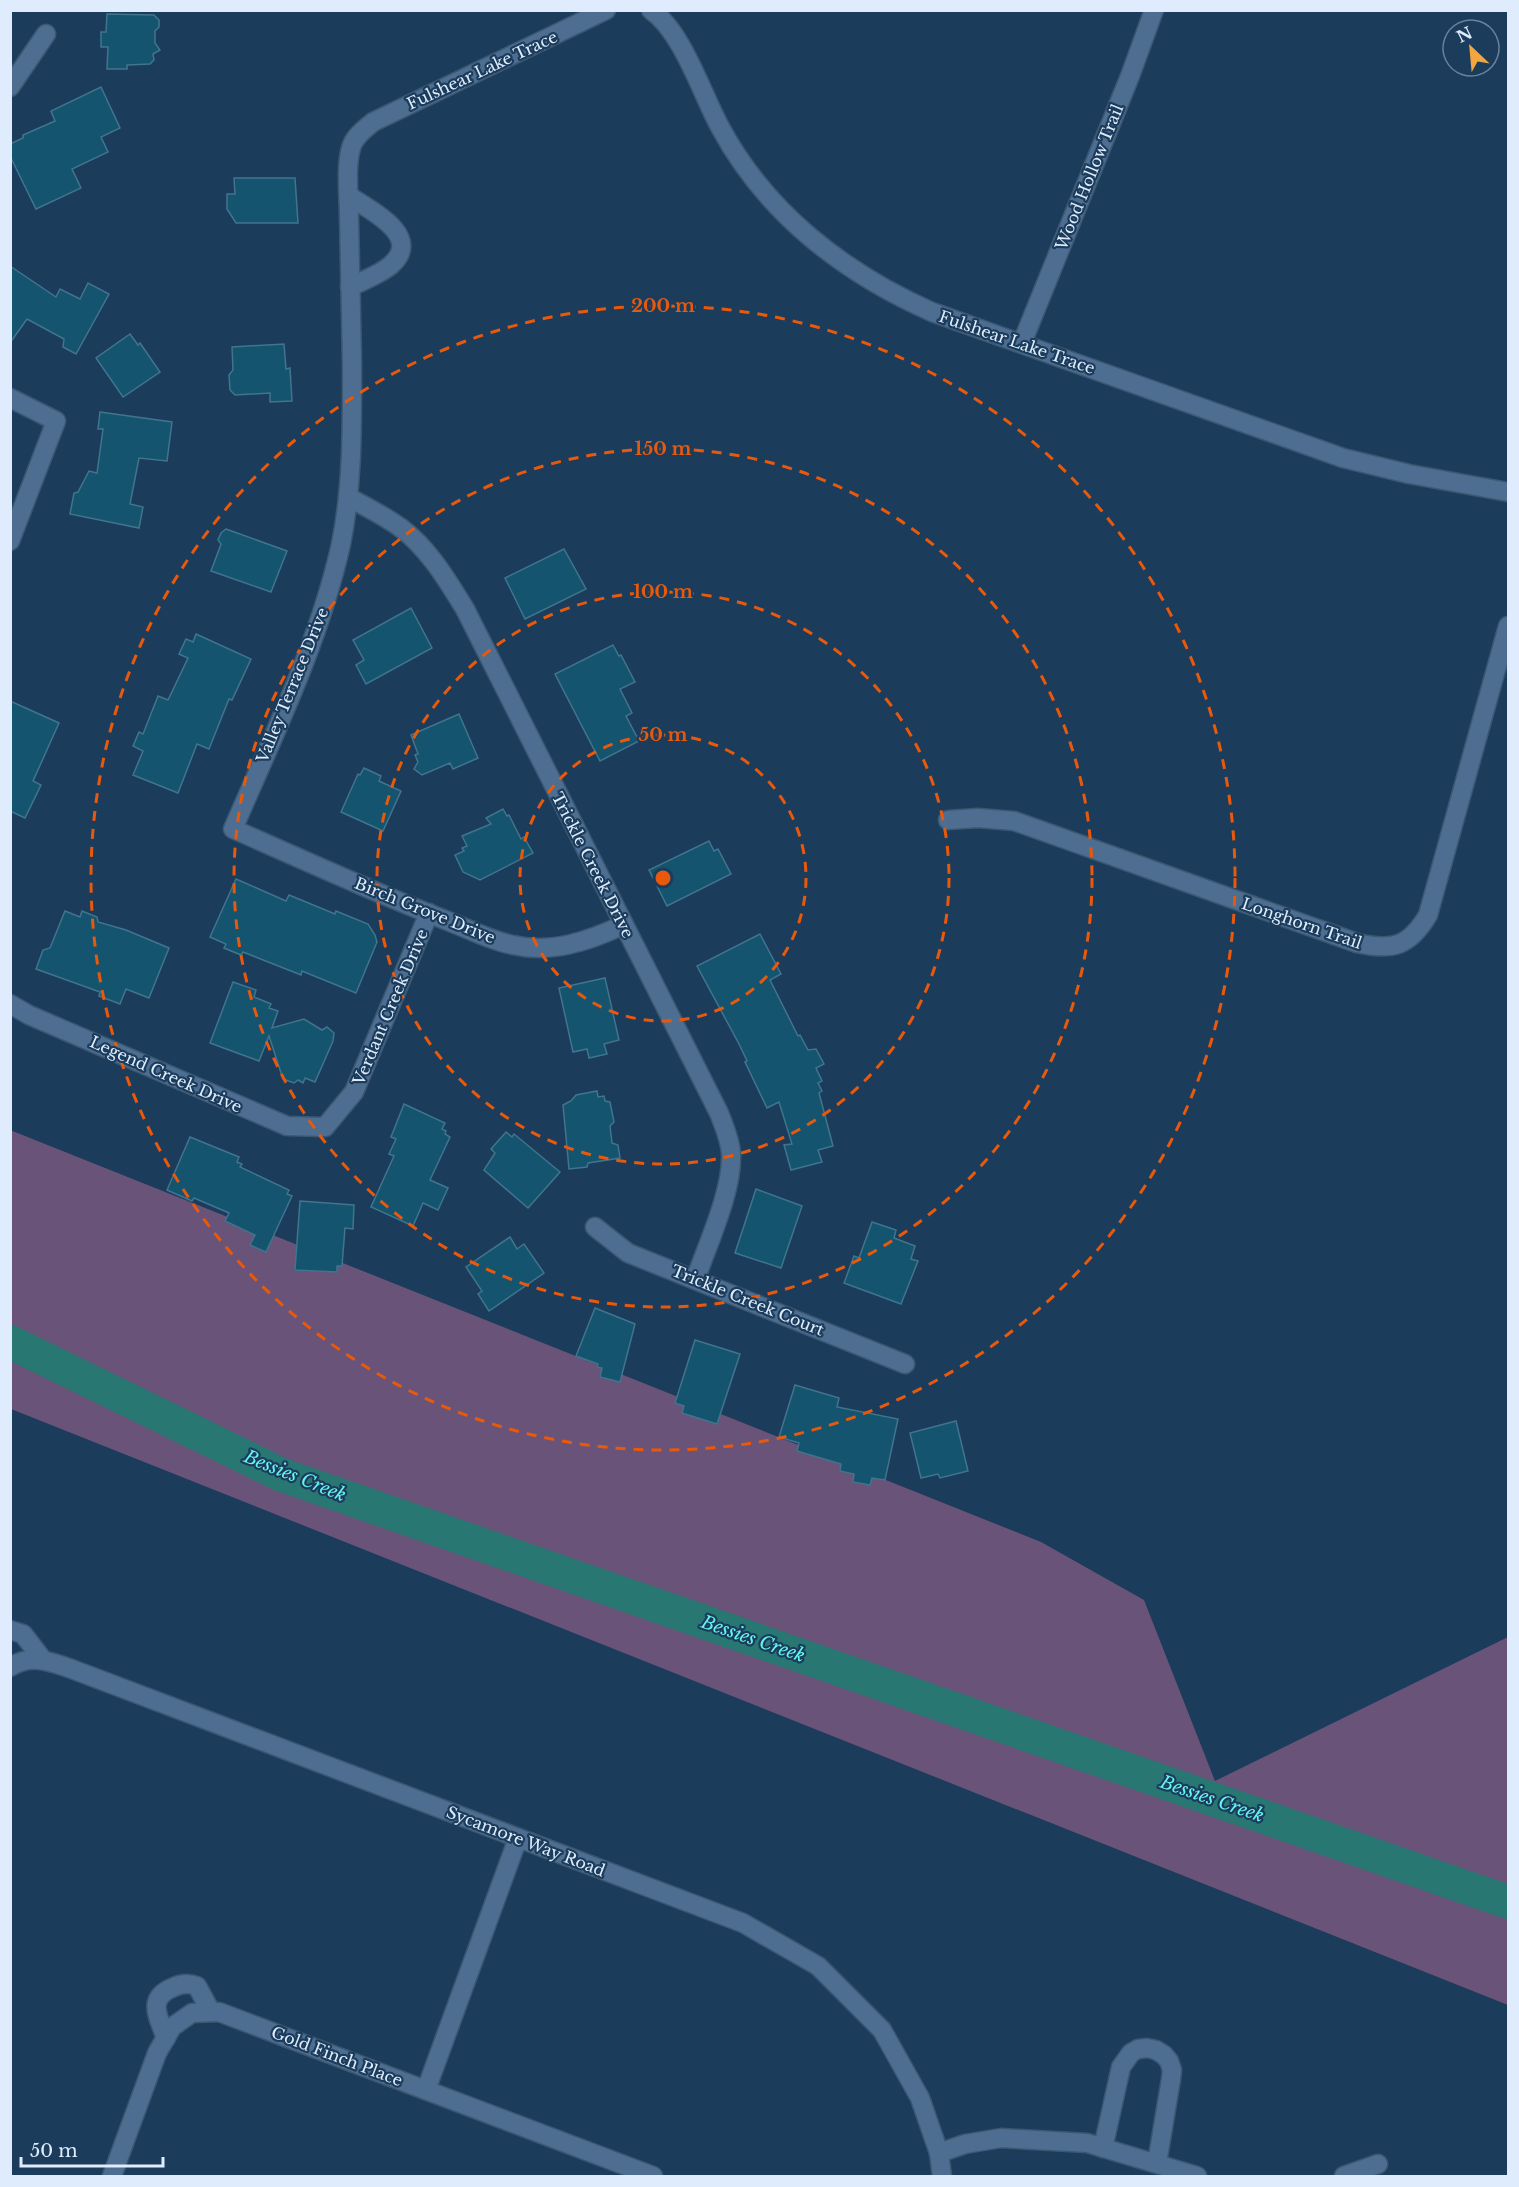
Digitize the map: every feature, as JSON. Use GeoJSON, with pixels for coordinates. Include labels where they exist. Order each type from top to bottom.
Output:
{"type":"FeatureCollection","features":[{"type":"Feature","properties":{"kind":"street","name":"Fulshear Lake Trace"},"geometry":{"type":"LineString","coordinates":[[361,132],[374,122],[606,10]]}},
{"type":"Feature","properties":{"kind":"street","name":"Fulshear Lake Trace"},"geometry":{"type":"LineString","coordinates":[[651,10],[661,17],[675,36],[720,128],[773,201],[801,231],[836,259],[897,297],[932,312],[1343,458],[1409,474],[1509,492]]}},
{"type":"Feature","properties":{"kind":"street","name":"Wood Hollow Trail"},"geometry":{"type":"LineString","coordinates":[[1022,343],[1130,76],[1154,10]]}},
{"type":"Feature","properties":{"kind":"street"},"geometry":{"type":"LineString","coordinates":[[10,87],[46,34]]}},
{"type":"Feature","properties":{"kind":"street","name":"Valley Terrace Drive"},"geometry":{"type":"LineString","coordinates":[[233,829],[307,656],[341,544],[348,498],[353,434],[350,155],[353,143],[361,132]]}},
{"type":"Feature","properties":{"kind":"street"},"geometry":{"type":"LineString","coordinates":[[349,196],[387,221],[396,230],[401,241],[400,253],[392,264],[351,287]]}},
{"type":"Feature","properties":{"kind":"street"},"geometry":{"type":"LineString","coordinates":[[10,398],[56,421],[10,541]]}},
{"type":"Feature","properties":{"kind":"street","name":"Trickle Creek Drive"},"geometry":{"type":"LineString","coordinates":[[348,498],[402,529],[433,560],[450,584],[465,609],[719,1113],[731,1152],[731,1172],[726,1193],[696,1278]]}},
{"type":"Feature","properties":{"kind":"street","name":"Longhorn Trail"},"geometry":{"type":"LineString","coordinates":[[948,820],[978,818],[1014,821],[1357,943],[1379,948],[1401,943],[1418,932],[1428,915],[1509,626]]}},
{"type":"Feature","properties":{"kind":"street","name":"Birch Grove Drive"},"geometry":{"type":"LineString","coordinates":[[233,829],[429,914],[512,945],[542,948],[571,945],[598,937],[623,925]]}},
{"type":"Feature","properties":{"kind":"street","name":"Verdant Creek Drive"},"geometry":{"type":"LineString","coordinates":[[325,1127],[354,1092],[429,914]]}},
{"type":"Feature","properties":{"kind":"street","name":"Legend Creek Drive"},"geometry":{"type":"LineString","coordinates":[[10,1005],[286,1126],[325,1127]]}},
{"type":"Feature","properties":{"kind":"street","name":"Trickle Creek Court"},"geometry":{"type":"LineString","coordinates":[[595,1227],[628,1253],[696,1278],[906,1364]]}},
{"type":"Feature","properties":{"kind":"street"},"geometry":{"type":"LineString","coordinates":[[10,1630],[23,1634],[43,1660]]}},
{"type":"Feature","properties":{"kind":"street","name":"Sycamore Way Road"},"geometry":{"type":"LineString","coordinates":[[13,1665],[32,1659],[69,1668],[743,1923],[818,1966],[882,2030],[920,2098],[939,2153],[942,2176]]}},
{"type":"Feature","properties":{"kind":"street"},"geometry":{"type":"LineString","coordinates":[[426,2090],[518,1838]]}},
{"type":"Feature","properties":{"kind":"street"},"geometry":{"type":"LineString","coordinates":[[166,2038],[156,2013],[156,2003],[161,1994],[168,1989],[178,1985],[197,1986],[211,2012]]}},
{"type":"Feature","properties":{"kind":"street","name":"Gold Finch Place"},"geometry":{"type":"LineString","coordinates":[[112,2176],[158,2053],[172,2027],[192,2013],[219,2012],[653,2176]]}},
{"type":"Feature","properties":{"kind":"street"},"geometry":{"type":"LineString","coordinates":[[1103,2148],[1121,2067],[1125,2059],[1138,2049],[1156,2050],[1164,2055],[1172,2070],[1157,2163]]}},
{"type":"Feature","properties":{"kind":"street"},"geometry":{"type":"LineString","coordinates":[[939,2153],[965,2144],[1001,2138],[1087,2143],[1197,2176]]}},
{"type":"Feature","properties":{"kind":"street"},"geometry":{"type":"LineString","coordinates":[[1344,2176],[1378,2164]]}},
{"type":"Feature","properties":{"kind":"shaded area"},"geometry":{"type":"Polygon","coordinates":[[[10,1130],[1041,1542],[1144,1600],[1215,1781],[1508,1637],[1508,2005],[11,1409],[10,1130]]]}},
{"type":"Feature","properties":{"kind":"building"},"geometry":{"type":"Polygon","coordinates":[[[107,14],[154,15],[159,20],[159,27],[155,31],[155,43],[160,50],[153,54],[154,60],[150,64],[127,65],[127,69],[107,69],[108,47],[101,47],[101,32],[106,32],[107,14]]]}},
{"type":"Feature","properties":{"kind":"building"},"geometry":{"type":"Polygon","coordinates":[[[101,87],[120,128],[101,137],[108,152],[72,169],[81,188],[36,209],[10,156],[10,144],[23,138],[23,135],[55,121],[51,111],[101,87]]]}},
{"type":"Feature","properties":{"kind":"building"},"geometry":{"type":"Polygon","coordinates":[[[234,178],[295,178],[298,223],[236,223],[227,209],[227,194],[235,194],[234,178]]]}},
{"type":"Feature","properties":{"kind":"building"},"geometry":{"type":"Polygon","coordinates":[[[10,266],[56,297],[60,289],[80,299],[88,283],[109,294],[76,354],[63,347],[64,339],[27,319],[10,343],[10,266]]]}},
{"type":"Feature","properties":{"kind":"building"},"geometry":{"type":"Polygon","coordinates":[[[130,334],[138,345],[140,343],[160,372],[123,397],[96,358],[130,334]]]}},
{"type":"Feature","properties":{"kind":"building"},"geometry":{"type":"Polygon","coordinates":[[[284,344],[286,369],[290,368],[292,401],[270,402],[270,393],[235,395],[230,390],[229,375],[233,370],[232,347],[284,344]]]}},
{"type":"Feature","properties":{"kind":"building"},"geometry":{"type":"Polygon","coordinates":[[[100,412],[172,422],[167,461],[139,458],[130,504],[143,507],[139,528],[70,514],[74,493],[78,492],[89,471],[97,473],[103,429],[98,429],[100,412]]]}},
{"type":"Feature","properties":{"kind":"building"},"geometry":{"type":"Polygon","coordinates":[[[226,529],[287,551],[271,592],[211,571],[221,544],[218,540],[226,529]]]}},
{"type":"Feature","properties":{"kind":"building"},"geometry":{"type":"Polygon","coordinates":[[[564,549],[586,589],[525,619],[505,578],[564,549]]]}},
{"type":"Feature","properties":{"kind":"building"},"geometry":{"type":"Polygon","coordinates":[[[411,608],[432,648],[366,684],[356,665],[364,660],[353,640],[411,608]]]}},
{"type":"Feature","properties":{"kind":"building"},"geometry":{"type":"Polygon","coordinates":[[[196,634],[251,659],[232,700],[229,699],[209,749],[197,744],[178,793],[133,775],[143,751],[133,746],[139,732],[143,734],[158,696],[168,700],[188,658],[179,654],[186,639],[193,642],[196,634]]]}},
{"type":"Feature","properties":{"kind":"building"},"geometry":{"type":"Polygon","coordinates":[[[613,645],[635,682],[620,689],[632,713],[626,716],[639,741],[600,761],[555,674],[613,645]]]}},
{"type":"Feature","properties":{"kind":"building"},"geometry":{"type":"Polygon","coordinates":[[[10,701],[59,723],[33,781],[41,785],[25,818],[10,811],[10,701]]]}},
{"type":"Feature","properties":{"kind":"building"},"geometry":{"type":"Polygon","coordinates":[[[459,714],[478,758],[453,769],[450,763],[422,775],[414,769],[418,762],[415,755],[418,754],[411,735],[459,714]]]}},
{"type":"Feature","properties":{"kind":"building"},"geometry":{"type":"Polygon","coordinates":[[[364,768],[381,776],[379,781],[401,791],[383,831],[341,812],[358,774],[360,775],[364,768]]]}},
{"type":"Feature","properties":{"kind":"building"},"geometry":{"type":"Polygon","coordinates":[[[503,809],[507,816],[509,815],[521,839],[524,837],[533,853],[480,880],[463,872],[455,855],[464,851],[462,848],[467,846],[462,836],[491,824],[486,818],[503,809]]]}},
{"type":"Feature","properties":{"kind":"building"},"geometry":{"type":"Polygon","coordinates":[[[709,841],[714,851],[718,849],[731,874],[667,906],[649,870],[709,841]]]}},
{"type":"Feature","properties":{"kind":"building"},"geometry":{"type":"Polygon","coordinates":[[[236,879],[286,901],[289,895],[335,914],[336,911],[368,924],[377,942],[356,993],[302,971],[301,975],[243,952],[241,955],[224,948],[226,944],[210,937],[236,879]]]}},
{"type":"Feature","properties":{"kind":"building"},"geometry":{"type":"Polygon","coordinates":[[[65,911],[80,917],[82,911],[97,917],[98,922],[126,930],[169,948],[149,998],[126,989],[120,1004],[99,996],[100,992],[36,969],[43,950],[50,948],[65,911]]]}},
{"type":"Feature","properties":{"kind":"building"},"geometry":{"type":"Polygon","coordinates":[[[760,934],[781,974],[770,980],[798,1036],[800,1035],[808,1050],[816,1049],[824,1064],[816,1068],[822,1081],[818,1083],[822,1091],[819,1093],[833,1146],[818,1150],[822,1162],[791,1170],[784,1145],[792,1144],[779,1102],[767,1108],[739,1044],[697,966],[760,934]]]}},
{"type":"Feature","properties":{"kind":"building"},"geometry":{"type":"Polygon","coordinates":[[[605,978],[619,1040],[604,1044],[607,1054],[589,1058],[587,1049],[573,1052],[559,988],[605,978]]]}},
{"type":"Feature","properties":{"kind":"building"},"geometry":{"type":"Polygon","coordinates":[[[233,982],[256,990],[254,997],[271,1004],[269,1008],[278,1011],[272,1028],[304,1019],[322,1030],[327,1027],[334,1033],[333,1041],[315,1082],[305,1078],[303,1083],[298,1080],[294,1083],[283,1079],[269,1036],[259,1061],[210,1043],[233,982]]]}},
{"type":"Feature","properties":{"kind":"building"},"geometry":{"type":"Polygon","coordinates":[[[597,1091],[598,1097],[604,1096],[605,1101],[610,1102],[614,1122],[610,1126],[612,1143],[618,1145],[620,1158],[588,1163],[587,1167],[569,1169],[563,1105],[576,1095],[597,1091]]]}},
{"type":"Feature","properties":{"kind":"building"},"geometry":{"type":"Polygon","coordinates":[[[404,1104],[445,1123],[442,1129],[450,1137],[430,1180],[448,1188],[438,1210],[423,1203],[413,1226],[371,1207],[394,1156],[389,1154],[396,1139],[391,1137],[404,1104]]]}},
{"type":"Feature","properties":{"kind":"building"},"geometry":{"type":"Polygon","coordinates":[[[506,1132],[512,1137],[514,1134],[560,1172],[528,1208],[484,1170],[495,1153],[491,1149],[506,1132]]]}},
{"type":"Feature","properties":{"kind":"building"},"geometry":{"type":"Polygon","coordinates":[[[190,1137],[239,1157],[237,1162],[242,1164],[240,1167],[289,1190],[287,1194],[292,1196],[266,1252],[250,1245],[255,1235],[225,1221],[229,1213],[194,1198],[192,1201],[167,1190],[190,1137]]]}},
{"type":"Feature","properties":{"kind":"building"},"geometry":{"type":"Polygon","coordinates":[[[756,1189],[802,1206],[781,1268],[735,1253],[756,1189]]]}},
{"type":"Feature","properties":{"kind":"building"},"geometry":{"type":"Polygon","coordinates":[[[300,1201],[354,1205],[353,1229],[345,1228],[342,1266],[337,1266],[337,1272],[295,1270],[300,1201]]]}},
{"type":"Feature","properties":{"kind":"building"},"geometry":{"type":"Polygon","coordinates":[[[872,1222],[896,1230],[894,1238],[915,1246],[911,1259],[918,1261],[901,1304],[844,1283],[854,1256],[859,1258],[872,1222]]]}},
{"type":"Feature","properties":{"kind":"building"},"geometry":{"type":"Polygon","coordinates":[[[510,1237],[517,1249],[524,1244],[544,1273],[489,1311],[478,1294],[482,1291],[466,1267],[510,1237]]]}},
{"type":"Feature","properties":{"kind":"building"},"geometry":{"type":"Polygon","coordinates":[[[595,1308],[635,1324],[620,1382],[600,1377],[602,1368],[597,1367],[598,1364],[576,1356],[595,1308]]]}},
{"type":"Feature","properties":{"kind":"building"},"geometry":{"type":"Polygon","coordinates":[[[695,1340],[740,1354],[717,1424],[682,1413],[684,1406],[675,1403],[695,1340]]]}},
{"type":"Feature","properties":{"kind":"building"},"geometry":{"type":"Polygon","coordinates":[[[795,1385],[839,1398],[837,1407],[898,1419],[885,1480],[872,1478],[870,1485],[853,1482],[854,1474],[840,1471],[841,1464],[797,1451],[799,1443],[779,1437],[795,1385]]]}},
{"type":"Feature","properties":{"kind":"building"},"geometry":{"type":"Polygon","coordinates":[[[956,1421],[968,1471],[940,1478],[938,1474],[921,1478],[910,1433],[956,1421]]]}},
{"type":"Feature","properties":{"kind":"waterway","name":"Bessies Creek"},"geometry":{"type":"LineString","coordinates":[[10,1342],[282,1475],[1508,1902]]}}]}
